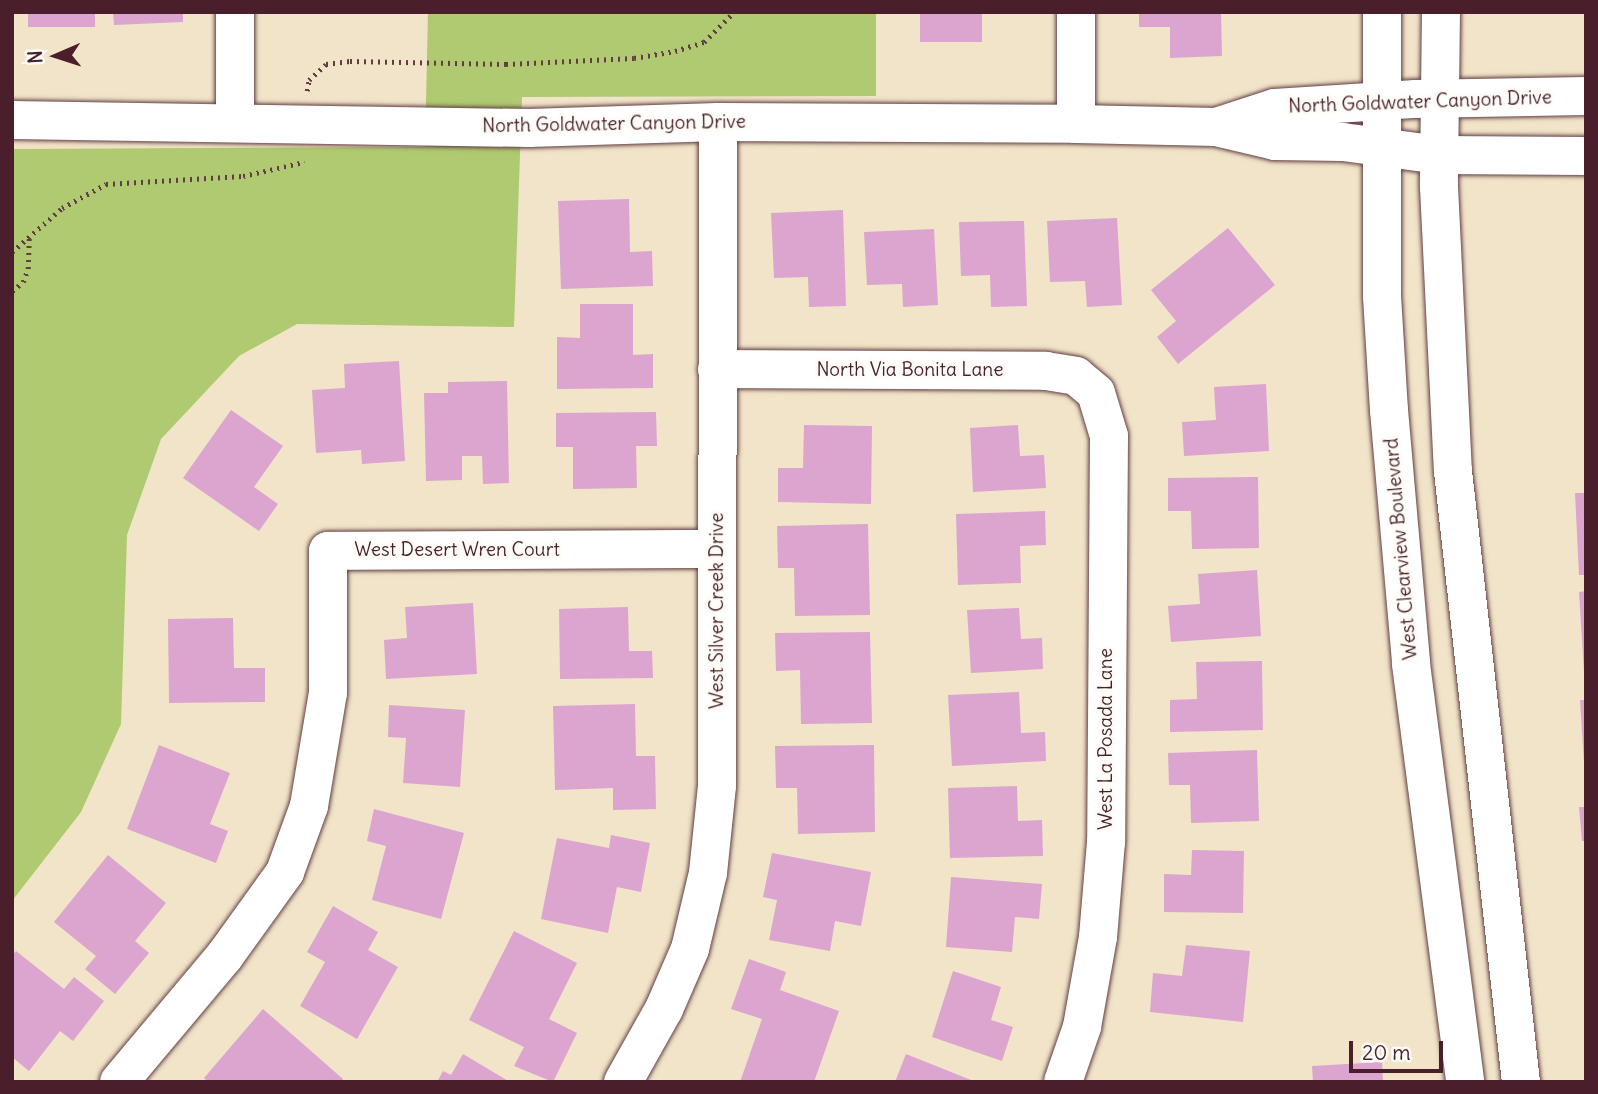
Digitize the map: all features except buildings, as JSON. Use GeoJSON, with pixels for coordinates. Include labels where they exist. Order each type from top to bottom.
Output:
{"type":"FeatureCollection","features":[{"type":"Feature","properties":{"kind":"street"},"geometry":{"type":"LineString","coordinates":[[234,12],[235,121]]}},
{"type":"Feature","properties":{"kind":"street"},"geometry":{"type":"LineString","coordinates":[[1076,12],[1076,124]]}},
{"type":"Feature","properties":{"kind":"street","name":"West Clearview Boulevard"},"geometry":{"type":"LineString","coordinates":[[1382,12],[1382,296],[1403,596],[1465,1082]]}},
{"type":"Feature","properties":{"kind":"street"},"geometry":{"type":"LineString","coordinates":[[1441,12],[1439,155],[1453,471],[1521,1082]]}},
{"type":"Feature","properties":{"kind":"street","name":"North Goldwater Canyon Drive"},"geometry":{"type":"LineString","coordinates":[[1216,127],[1275,108],[1438,99],[1586,96]]}},
{"type":"Feature","properties":{"kind":"street","name":"North Goldwater Canyon Drive"},"geometry":{"type":"LineString","coordinates":[[12,120],[235,121],[529,128],[718,122],[1216,127],[1275,141],[1380,146],[1439,155],[1586,156]]}},
{"type":"Feature","properties":{"kind":"street","name":"West Silver Creek Drive"},"geometry":{"type":"LineString","coordinates":[[623,1082],[664,1009],[690,949],[708,873],[718,786],[718,122]]}},
{"type":"Feature","properties":{"kind":"street","name":"North Via Bonita Lane"},"geometry":{"type":"LineString","coordinates":[[717,369],[1046,370],[1076,376],[1097,393]]}},
{"type":"Feature","properties":{"kind":"street","name":"West La Posada Lane"},"geometry":{"type":"LineString","coordinates":[[1063,1082],[1082,1027],[1096,950],[1106,842],[1109,436],[1097,393]]}},
{"type":"Feature","properties":{"kind":"street","name":"West Desert Wren Court"},"geometry":{"type":"LineString","coordinates":[[119,1082],[224,957],[285,872],[309,806],[328,693],[328,551],[717,549]]}},
{"type":"Feature","properties":{"kind":"path"},"geometry":{"type":"LineString","coordinates":[[12,290],[23,282],[28,269],[29,235]]}},
{"type":"Feature","properties":{"kind":"green space"},"geometry":{"type":"Polygon","coordinates":[[[428,12],[876,12],[876,96],[522,97],[514,327],[297,324],[239,356],[161,439],[127,535],[121,724],[81,812],[12,901],[12,149],[425,147],[428,12]]]}}]}
